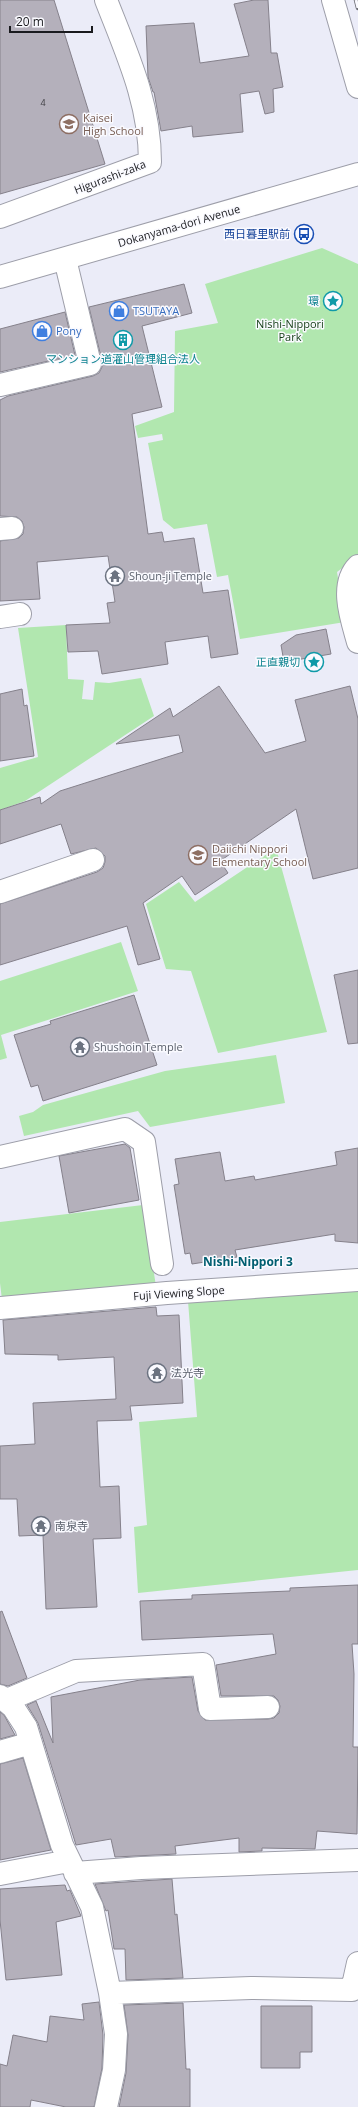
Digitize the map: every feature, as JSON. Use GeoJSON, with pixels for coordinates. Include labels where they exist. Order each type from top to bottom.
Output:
{"type":"FeatureCollection","features":[{"type":"Feature","properties":{"kind":"street","name":"Higurashi-zaka"},"geometry":{"type":"LineString","coordinates":[[0,217],[150,162],[150,148],[142,96],[134,69],[106,0]]}},
{"type":"Feature","properties":{"kind":"street"},"geometry":{"type":"LineString","coordinates":[[333,0],[358,87]]}},
{"type":"Feature","properties":{"kind":"street","name":"Dokanyama-dori Avenue"},"geometry":{"type":"LineString","coordinates":[[0,277],[358,174]]}},
{"type":"Feature","properties":{"kind":"street"},"geometry":{"type":"LineString","coordinates":[[0,385],[90,364],[65,259]]}},
{"type":"Feature","properties":{"kind":"street"},"geometry":{"type":"LineString","coordinates":[[358,566],[353,573],[348,594],[349,606],[358,642]]}},
{"type":"Feature","properties":{"kind":"street"},"geometry":{"type":"LineString","coordinates":[[0,892],[93,860]]}},
{"type":"Feature","properties":{"kind":"street"},"geometry":{"type":"LineString","coordinates":[[0,1157],[125,1129],[144,1142],[162,1264]]}},
{"type":"Feature","properties":{"kind":"street","name":"Fuji Viewing Slope"},"geometry":{"type":"LineString","coordinates":[[0,1308],[167,1293],[358,1280]]}},
{"type":"Feature","properties":{"kind":"street"},"geometry":{"type":"LineString","coordinates":[[106,2107],[114,2070],[116,2034],[110,1994],[92,1908],[72,1867],[26,1727],[3,1698],[76,1672],[203,1664],[210,1709],[268,1707]]}},
{"type":"Feature","properties":{"kind":"street"},"geometry":{"type":"LineString","coordinates":[[0,1752],[31,1743]]}},
{"type":"Feature","properties":{"kind":"street"},"geometry":{"type":"LineString","coordinates":[[0,1874],[72,1867],[141,1868],[358,1860]]}},
{"type":"Feature","properties":{"kind":"street"},"geometry":{"type":"LineString","coordinates":[[110,1994],[251,1988],[352,1990],[358,1963]]}},
{"type":"Feature","properties":{"kind":"green space","name":"Nishi-Nippori Park"},"geometry":{"type":"Polygon","coordinates":[[[322,248],[358,264],[358,556],[337,572],[345,622],[240,639],[228,575],[217,577],[207,524],[174,529],[163,520],[148,443],[163,440],[162,434],[138,438],[135,426],[174,412],[175,331],[218,323],[205,284],[322,248]]]}},
{"type":"Feature","properties":{"kind":"green space"},"geometry":{"type":"Polygon","coordinates":[[[66,625],[68,679],[84,680],[82,699],[93,700],[95,682],[109,683],[141,678],[154,716],[25,801],[0,810],[0,768],[38,757],[18,628],[66,625]]]}},
{"type":"Feature","properties":{"kind":"green space"},"geometry":{"type":"Polygon","coordinates":[[[276,848],[327,1032],[218,1053],[191,971],[166,969],[146,904],[179,882],[195,902],[276,848]]]}},
{"type":"Feature","properties":{"kind":"green space"},"geometry":{"type":"Polygon","coordinates":[[[121,942],[138,991],[1,1035],[7,1058],[0,1060],[0,981],[121,942]]]}},
{"type":"Feature","properties":{"kind":"green space"},"geometry":{"type":"Polygon","coordinates":[[[276,1055],[285,1103],[150,1127],[138,1111],[24,1136],[19,1116],[33,1112],[43,1105],[165,1071],[276,1055]]]}},
{"type":"Feature","properties":{"kind":"green space"},"geometry":{"type":"Polygon","coordinates":[[[143,1205],[156,1286],[2,1300],[0,1283],[0,1222],[143,1205]]]}},
{"type":"Feature","properties":{"kind":"green space"},"geometry":{"type":"Polygon","coordinates":[[[358,1283],[358,1570],[138,1593],[134,1527],[147,1525],[139,1422],[197,1417],[188,1301],[358,1283]]]}},
{"type":"Feature","properties":{"kind":"building","name":"Kaisei High School"},"geometry":{"type":"Polygon","coordinates":[[[0,0],[54,0],[105,164],[0,194],[0,0]]]}},
{"type":"Feature","properties":{"kind":"building"},"geometry":{"type":"Polygon","coordinates":[[[254,0],[268,0],[271,53],[277,53],[283,87],[273,89],[274,112],[265,114],[259,91],[240,94],[243,132],[193,137],[192,126],[161,131],[154,92],[148,77],[146,26],[194,23],[200,63],[249,56],[234,4],[254,0]]]}},
{"type":"Feature","properties":{"kind":"building"},"geometry":{"type":"Polygon","coordinates":[[[184,284],[192,313],[142,326],[162,407],[132,414],[148,534],[162,532],[164,542],[194,538],[203,593],[228,590],[238,654],[211,658],[208,636],[165,642],[168,664],[102,674],[98,651],[68,652],[66,625],[110,623],[107,603],[115,602],[108,556],[37,562],[40,599],[0,601],[0,541],[19,538],[23,534],[24,527],[22,521],[17,517],[0,516],[0,400],[8,396],[93,376],[99,373],[102,367],[102,361],[89,307],[184,284]]]}},
{"type":"Feature","properties":{"kind":"building"},"geometry":{"type":"Polygon","coordinates":[[[65,312],[75,355],[0,372],[0,329],[65,312]]]}},
{"type":"Feature","properties":{"kind":"building"},"geometry":{"type":"Polygon","coordinates":[[[326,629],[331,654],[284,662],[281,645],[296,635],[326,629]]]}},
{"type":"Feature","properties":{"kind":"building"},"geometry":{"type":"Polygon","coordinates":[[[219,686],[265,753],[306,741],[295,700],[350,686],[358,719],[358,868],[313,879],[296,809],[220,861],[228,873],[195,895],[182,876],[143,903],[160,959],[138,965],[127,926],[0,965],[0,904],[97,872],[103,868],[105,856],[96,848],[71,854],[61,824],[0,844],[0,810],[40,797],[41,804],[60,791],[183,752],[179,735],[116,744],[170,708],[173,717],[219,686]]]}},
{"type":"Feature","properties":{"kind":"building"},"geometry":{"type":"Polygon","coordinates":[[[22,689],[24,706],[27,705],[34,756],[0,761],[0,694],[22,689]]]}},
{"type":"Feature","properties":{"kind":"building"},"geometry":{"type":"Polygon","coordinates":[[[358,970],[358,1043],[348,1044],[334,975],[358,970]]]}},
{"type":"Feature","properties":{"kind":"building","name":"Shushoin Temple"},"geometry":{"type":"Polygon","coordinates":[[[134,995],[157,1065],[43,1101],[38,1085],[31,1087],[14,1035],[51,1024],[50,1021],[134,995]]]}},
{"type":"Feature","properties":{"kind":"building"},"geometry":{"type":"Polygon","coordinates":[[[125,1144],[130,1148],[139,1200],[69,1213],[59,1156],[125,1144]]]}},
{"type":"Feature","properties":{"kind":"building"},"geometry":{"type":"Polygon","coordinates":[[[358,1148],[358,1243],[335,1241],[335,1234],[235,1250],[237,1257],[192,1264],[190,1253],[185,1254],[174,1185],[179,1184],[175,1159],[220,1152],[225,1181],[254,1176],[255,1180],[337,1165],[335,1152],[358,1148]]]}},
{"type":"Feature","properties":{"kind":"building"},"geometry":{"type":"Polygon","coordinates":[[[156,1307],[157,1316],[179,1315],[183,1403],[130,1406],[132,1420],[97,1421],[100,1487],[119,1486],[121,1538],[93,1539],[97,1607],[46,1609],[43,1535],[19,1536],[17,1499],[0,1499],[0,1446],[35,1444],[33,1403],[116,1399],[114,1357],[58,1360],[58,1355],[5,1354],[3,1320],[156,1307]]]}},
{"type":"Feature","properties":{"kind":"building"},"geometry":{"type":"Polygon","coordinates":[[[358,1585],[358,1644],[352,1644],[354,1674],[353,1747],[358,1747],[357,1834],[317,1831],[315,1849],[262,1848],[262,1851],[239,1852],[239,1838],[175,1846],[176,1854],[115,1857],[111,1839],[76,1845],[38,1723],[27,1705],[36,1701],[53,1743],[51,1697],[140,1680],[192,1677],[198,1711],[205,1720],[274,1718],[279,1713],[280,1706],[278,1700],[274,1696],[221,1696],[216,1665],[276,1654],[273,1634],[142,1640],[140,1601],[192,1599],[192,1595],[290,1591],[290,1588],[358,1585]]]}},
{"type":"Feature","properties":{"kind":"building"},"geometry":{"type":"Polygon","coordinates":[[[2,1611],[27,1678],[8,1686],[0,1684],[0,1612],[2,1611]]]}},
{"type":"Feature","properties":{"kind":"building"},"geometry":{"type":"Polygon","coordinates":[[[0,1712],[4,1715],[15,1735],[0,1739],[0,1712]]]}},
{"type":"Feature","properties":{"kind":"building"},"geometry":{"type":"Polygon","coordinates":[[[23,1758],[51,1850],[0,1860],[0,1764],[23,1758]]]}},
{"type":"Feature","properties":{"kind":"building"},"geometry":{"type":"Polygon","coordinates":[[[172,1879],[183,1978],[126,1980],[125,1949],[114,1949],[108,1910],[106,1911],[95,1884],[172,1879]]]}},
{"type":"Feature","properties":{"kind":"building"},"geometry":{"type":"Polygon","coordinates":[[[65,1885],[67,1891],[70,1890],[81,1916],[56,1922],[62,1975],[6,1980],[0,1920],[0,1889],[65,1885]]]}},
{"type":"Feature","properties":{"kind":"building"},"geometry":{"type":"Polygon","coordinates":[[[99,2002],[103,2035],[102,2068],[94,2107],[66,2107],[31,2100],[30,2107],[0,2107],[0,2064],[7,2066],[13,2035],[47,2042],[50,2016],[84,2020],[82,2004],[99,2002]]]}},
{"type":"Feature","properties":{"kind":"building"},"geometry":{"type":"Polygon","coordinates":[[[183,2003],[186,2069],[190,2069],[190,2107],[119,2107],[126,2073],[128,2035],[124,2005],[183,2003]]]}},
{"type":"Feature","properties":{"kind":"building"},"geometry":{"type":"Polygon","coordinates":[[[261,2006],[312,2006],[312,2052],[300,2052],[300,2068],[261,2068],[261,2006]]]}},
{"type":"Feature","properties":{"kind":"railway"},"geometry":{"type":"LineString","coordinates":[[356,0],[358,8]]}},
{"type":"Feature","properties":{"kind":"place","name":"Kaisei High School"},"geometry":{"type":"Point","coordinates":[69,124]}},
{"type":"Feature","properties":{"kind":"place","name":"西日暮里駅前"},"geometry":{"type":"Point","coordinates":[304,234]}},
{"type":"Feature","properties":{"kind":"place","name":"環"},"geometry":{"type":"Point","coordinates":[333,301]}},
{"type":"Feature","properties":{"kind":"place","name":"TSUTAYA"},"geometry":{"type":"Point","coordinates":[119,311]}},
{"type":"Feature","properties":{"kind":"place","name":"Pony"},"geometry":{"type":"Point","coordinates":[42,331]}},
{"type":"Feature","properties":{"kind":"place","name":"マンション道灌山管理組合法人"},"geometry":{"type":"Point","coordinates":[123,340]}},
{"type":"Feature","properties":{"kind":"place","name":"Shoun-ji Temple"},"geometry":{"type":"Point","coordinates":[115,576]}},
{"type":"Feature","properties":{"kind":"place","name":"正直親切"},"geometry":{"type":"Point","coordinates":[314,662]}},
{"type":"Feature","properties":{"kind":"place","name":"Daiichi Nippori Elementary School"},"geometry":{"type":"Point","coordinates":[198,855]}},
{"type":"Feature","properties":{"kind":"place","name":"Shushoin Temple"},"geometry":{"type":"Point","coordinates":[80,1047]}},
{"type":"Feature","properties":{"kind":"place","name":"法光寺"},"geometry":{"type":"Point","coordinates":[157,1373]}},
{"type":"Feature","properties":{"kind":"place","name":"南泉寺"},"geometry":{"type":"Point","coordinates":[41,1526]}},
{"type":"Feature","properties":{"kind":"district","name":"Nishi-Nippori 3"},"geometry":{"type":"Point","coordinates":[248,1262]}}]}
